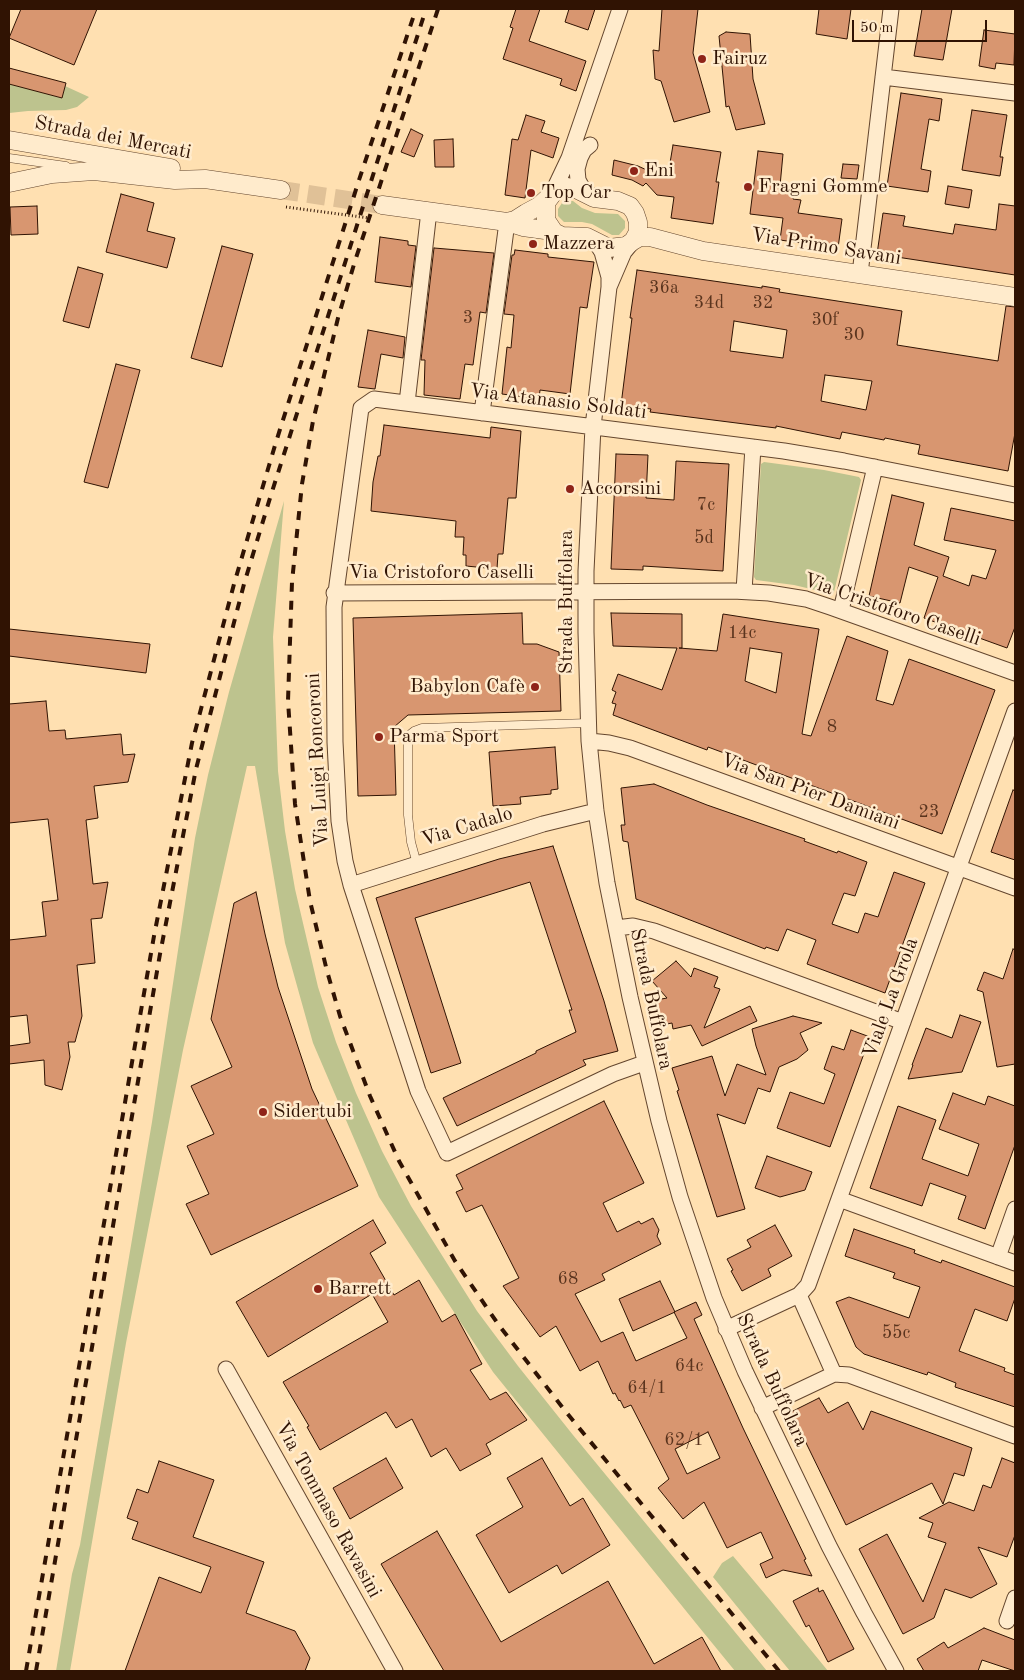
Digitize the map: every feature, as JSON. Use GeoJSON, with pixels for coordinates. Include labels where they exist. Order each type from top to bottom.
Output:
{"type":"FeatureCollection","features":[{"type":"Feature","properties":{"kind":"street"},"geometry":{"type":"LineString","coordinates":[[558,235],[551,229],[546,220],[545,209],[569,158],[620,9]]}},
{"type":"Feature","properties":{"kind":"street"},"geometry":{"type":"LineString","coordinates":[[860,274],[891,9]]}},
{"type":"Feature","properties":{"kind":"street"},"geometry":{"type":"LineString","coordinates":[[883,77],[1015,93]]}},
{"type":"Feature","properties":{"kind":"street","name":"Strada dei Mercati"},"geometry":{"type":"LineString","coordinates":[[9,140],[172,168],[209,180],[279,198]]}},
{"type":"Feature","properties":{"kind":"street"},"geometry":{"type":"LineString","coordinates":[[585,193],[579,185],[577,169],[584,150],[590,145]]}},
{"type":"Feature","properties":{"kind":"street","name":"Strada dei Mercati"},"geometry":{"type":"LineString","coordinates":[[9,183],[52,174],[94,171],[175,180],[209,180]]}},
{"type":"Feature","properties":{"kind":"street"},"geometry":{"type":"LineString","coordinates":[[482,413],[507,222],[516,220],[539,206],[559,189],[567,187],[576,189],[598,200],[623,202],[633,209],[639,227],[633,241]]}},
{"type":"Feature","properties":{"kind":"street","name":"Via Primo Savani"},"geometry":{"type":"LineString","coordinates":[[376,211],[429,212],[507,222],[523,227],[546,230],[558,235],[583,236],[606,248],[626,246],[640,237],[650,237],[703,250],[1015,297]]}},
{"type":"Feature","properties":{"kind":"street"},"geometry":{"type":"LineString","coordinates":[[407,404],[429,212]]}},
{"type":"Feature","properties":{"kind":"street","name":"Strada Buffolara"},"geometry":{"type":"LineString","coordinates":[[595,241],[602,252],[610,287],[593,427],[586,592],[590,741],[600,846],[644,1063],[680,1197],[726,1329],[762,1408],[845,1578],[896,1671]]}},
{"type":"Feature","properties":{"kind":"street","name":"Strada Buffolara"},"geometry":{"type":"LineString","coordinates":[[610,287],[622,256],[633,241]]}},
{"type":"Feature","properties":{"kind":"street","name":"Via Atanasio Soldati"},"geometry":{"type":"LineString","coordinates":[[361,408],[374,400],[799,453],[874,467]]}},
{"type":"Feature","properties":{"kind":"street","name":"Via Luigi Roncoroni"},"geometry":{"type":"LineString","coordinates":[[361,408],[334,593],[333,642],[336,767],[341,835],[351,886],[408,1066],[428,1115],[447,1153],[613,1074],[644,1063]]}},
{"type":"Feature","properties":{"kind":"street"},"geometry":{"type":"LineString","coordinates":[[744,591],[753,447]]}},
{"type":"Feature","properties":{"kind":"street"},"geometry":{"type":"LineString","coordinates":[[841,610],[874,467],[1015,495]]}},
{"type":"Feature","properties":{"kind":"street","name":"Via Cristoforo Caselli"},"geometry":{"type":"LineString","coordinates":[[334,593],[744,591],[800,598],[841,610],[1015,673]]}},
{"type":"Feature","properties":{"kind":"street","name":"Viale La Grola"},"geometry":{"type":"LineString","coordinates":[[799,1295],[808,1285],[1015,711]]}},
{"type":"Feature","properties":{"kind":"street","name":"Via San Pier Damiani"},"geometry":{"type":"LineString","coordinates":[[590,741],[630,748],[1015,888]]}},
{"type":"Feature","properties":{"kind":"street","name":"Via Cadalo"},"geometry":{"type":"LineString","coordinates":[[351,886],[543,824],[596,810]]}},
{"type":"Feature","properties":{"kind":"street"},"geometry":{"type":"LineString","coordinates":[[616,928],[633,926],[654,931],[903,1022]]}},
{"type":"Feature","properties":{"kind":"street"},"geometry":{"type":"LineString","coordinates":[[839,1200],[1015,1263]]}},
{"type":"Feature","properties":{"kind":"street"},"geometry":{"type":"LineString","coordinates":[[998,1257],[1015,1209]]}},
{"type":"Feature","properties":{"kind":"street"},"geometry":{"type":"LineString","coordinates":[[726,1329],[799,1295],[834,1374]]}},
{"type":"Feature","properties":{"kind":"street","name":"Via Tommaso Ravasini"},"geometry":{"type":"LineString","coordinates":[[226,1369],[394,1671]]}},
{"type":"Feature","properties":{"kind":"street"},"geometry":{"type":"LineString","coordinates":[[762,1408],[834,1374],[849,1375],[1015,1436]]}},
{"type":"Feature","properties":{"kind":"street"},"geometry":{"type":"LineString","coordinates":[[1007,1621],[1015,1598]]}},
{"type":"Feature","properties":{"kind":"lane"},"geometry":{"type":"LineString","coordinates":[[9,158],[94,171]]}},
{"type":"Feature","properties":{"kind":"lane"},"geometry":{"type":"LineString","coordinates":[[417,864],[411,842],[408,815],[408,744],[409,735],[414,730],[422,728],[589,724]]}},
{"type":"Feature","properties":{"kind":"path"},"geometry":{"type":"LineString","coordinates":[[279,198],[376,211]]}},
{"type":"Feature","properties":{"kind":"green space"},"geometry":{"type":"Polygon","coordinates":[[[9,84],[62,98],[65,86],[89,97],[77,107],[66,110],[9,113],[9,84]]]}},
{"type":"Feature","properties":{"kind":"green space"},"geometry":{"type":"Polygon","coordinates":[[[573,201],[582,208],[595,213],[618,214],[625,221],[625,228],[619,235],[612,235],[592,224],[564,222],[558,216],[558,209],[562,203],[573,201]]]}},
{"type":"Feature","properties":{"kind":"green space"},"geometry":{"type":"Polygon","coordinates":[[[764,462],[824,470],[859,477],[861,480],[832,594],[794,585],[756,580],[754,577],[761,464],[764,462]]]}},
{"type":"Feature","properties":{"kind":"green space"},"geometry":{"type":"Polygon","coordinates":[[[284,501],[273,637],[278,771],[285,831],[295,889],[318,987],[336,1042],[356,1093],[382,1151],[411,1206],[477,1311],[573,1435],[767,1671],[735,1671],[493,1372],[379,1197],[313,1043],[285,943],[255,766],[247,766],[183,1050],[126,1343],[70,1671],[56,1671],[72,1574],[80,1545],[152,1122],[195,838],[208,775],[229,692],[284,501]]]}},
{"type":"Feature","properties":{"kind":"green space"},"geometry":{"type":"Polygon","coordinates":[[[733,1556],[828,1671],[790,1671],[761,1636],[713,1577],[722,1563],[733,1556]]]}},
{"type":"Feature","properties":{"kind":"building"},"geometry":{"type":"Polygon","coordinates":[[[21,9],[97,9],[74,65],[9,38],[21,9]]]}},
{"type":"Feature","properties":{"kind":"building"},"geometry":{"type":"Polygon","coordinates":[[[516,9],[540,9],[529,41],[586,61],[576,91],[560,85],[562,79],[503,59],[513,28],[510,27],[516,9]]]}},
{"type":"Feature","properties":{"kind":"building"},"geometry":{"type":"Polygon","coordinates":[[[569,9],[595,9],[588,30],[565,22],[569,9]]]}},
{"type":"Feature","properties":{"kind":"building"},"geometry":{"type":"Polygon","coordinates":[[[662,9],[698,9],[693,53],[710,112],[674,122],[661,81],[655,79],[653,50],[659,51],[662,9]]]}},
{"type":"Feature","properties":{"kind":"building"},"geometry":{"type":"Polygon","coordinates":[[[819,9],[851,9],[847,39],[816,34],[819,9]]]}},
{"type":"Feature","properties":{"kind":"building"},"geometry":{"type":"Polygon","coordinates":[[[922,9],[952,9],[943,60],[914,56],[922,9]]]}},
{"type":"Feature","properties":{"kind":"building"},"geometry":{"type":"Polygon","coordinates":[[[984,30],[1015,34],[1014,65],[996,63],[995,69],[979,66],[984,30]]]}},
{"type":"Feature","properties":{"kind":"building"},"geometry":{"type":"Polygon","coordinates":[[[726,32],[750,34],[753,79],[765,124],[736,130],[729,106],[726,107],[719,36],[726,32]]]}},
{"type":"Feature","properties":{"kind":"building"},"geometry":{"type":"Polygon","coordinates":[[[9,68],[66,83],[62,98],[9,84],[9,68]]]}},
{"type":"Feature","properties":{"kind":"building"},"geometry":{"type":"Polygon","coordinates":[[[901,93],[942,99],[939,121],[929,119],[921,169],[931,171],[928,192],[887,186],[901,93]]]}},
{"type":"Feature","properties":{"kind":"building"},"geometry":{"type":"Polygon","coordinates":[[[972,110],[1007,115],[1000,157],[1003,157],[1000,176],[962,170],[972,110]]]}},
{"type":"Feature","properties":{"kind":"building"},"geometry":{"type":"Polygon","coordinates":[[[526,115],[545,121],[541,132],[559,138],[553,158],[531,150],[525,198],[505,195],[512,139],[518,140],[526,115]]]}},
{"type":"Feature","properties":{"kind":"building"},"geometry":{"type":"Polygon","coordinates":[[[411,129],[423,135],[414,157],[401,152],[411,129]]]}},
{"type":"Feature","properties":{"kind":"building"},"geometry":{"type":"Polygon","coordinates":[[[453,139],[454,167],[435,167],[434,140],[453,139]]]}},
{"type":"Feature","properties":{"kind":"building"},"geometry":{"type":"Polygon","coordinates":[[[673,145],[721,152],[716,182],[719,182],[713,224],[671,218],[674,197],[657,195],[646,183],[643,186],[632,180],[612,175],[614,160],[638,166],[651,172],[668,175],[673,145]]]}},
{"type":"Feature","properties":{"kind":"building"},"geometry":{"type":"Polygon","coordinates":[[[758,151],[783,154],[780,186],[795,189],[793,199],[801,200],[798,213],[842,219],[838,248],[780,240],[783,218],[750,214],[758,151]]]}},
{"type":"Feature","properties":{"kind":"building"},"geometry":{"type":"Polygon","coordinates":[[[843,164],[859,165],[857,179],[841,178],[843,164]]]}},
{"type":"Feature","properties":{"kind":"building"},"geometry":{"type":"Polygon","coordinates":[[[948,186],[972,190],[969,208],[945,204],[948,186]]]}},
{"type":"Feature","properties":{"kind":"building"},"geometry":{"type":"Polygon","coordinates":[[[121,194],[154,203],[147,231],[175,238],[167,268],[106,252],[121,194]]]}},
{"type":"Feature","properties":{"kind":"building"},"geometry":{"type":"Polygon","coordinates":[[[999,204],[1015,206],[1015,275],[877,254],[883,213],[905,216],[903,226],[953,234],[955,224],[996,230],[999,204]]]}},
{"type":"Feature","properties":{"kind":"building"},"geometry":{"type":"Polygon","coordinates":[[[37,206],[38,234],[11,235],[10,207],[37,206]]]}},
{"type":"Feature","properties":{"kind":"building"},"geometry":{"type":"Polygon","coordinates":[[[380,237],[408,241],[408,245],[416,246],[411,287],[375,282],[380,237]]]}},
{"type":"Feature","properties":{"kind":"building"},"geometry":{"type":"Polygon","coordinates":[[[222,246],[253,254],[222,367],[191,358],[222,246]]]}},
{"type":"Feature","properties":{"kind":"building"},"geometry":{"type":"Polygon","coordinates":[[[434,248],[494,253],[486,313],[480,312],[473,365],[465,364],[460,399],[424,395],[425,360],[421,360],[434,248]]]}},
{"type":"Feature","properties":{"kind":"building"},"geometry":{"type":"Polygon","coordinates":[[[515,250],[548,254],[548,257],[594,262],[587,308],[580,307],[570,394],[540,390],[539,399],[502,394],[507,347],[511,348],[514,315],[504,314],[512,255],[514,255],[515,250]]]}},
{"type":"Feature","properties":{"kind":"building"},"geometry":{"type":"Polygon","coordinates":[[[78,267],[103,274],[89,328],[63,321],[78,267]]]}},
{"type":"Feature","properties":{"kind":"building"},"geometry":{"type":"Polygon","coordinates":[[[637,270],[762,288],[762,286],[780,289],[779,292],[902,311],[897,345],[998,361],[1006,306],[1015,307],[1015,433],[1008,471],[918,454],[920,445],[885,438],[884,440],[842,432],[840,439],[776,426],[776,428],[650,412],[651,409],[621,405],[632,318],[630,318],[637,270]],[[734,321],[730,351],[783,358],[787,330],[734,321]],[[825,375],[821,401],[866,410],[872,381],[825,375]]]}},
{"type":"Feature","properties":{"kind":"building"},"geometry":{"type":"Polygon","coordinates":[[[368,330],[405,337],[403,358],[381,354],[375,389],[358,387],[368,330]]]}},
{"type":"Feature","properties":{"kind":"building"},"geometry":{"type":"Polygon","coordinates":[[[116,364],[140,370],[108,488],[84,482],[116,364]]]}},
{"type":"Feature","properties":{"kind":"building"},"geometry":{"type":"Polygon","coordinates":[[[384,425],[490,438],[491,427],[521,431],[516,498],[508,498],[503,554],[498,554],[497,569],[466,566],[466,555],[463,555],[464,537],[455,537],[456,521],[371,511],[373,482],[378,456],[380,456],[384,425]]]}},
{"type":"Feature","properties":{"kind":"building"},"geometry":{"type":"Polygon","coordinates":[[[616,454],[648,455],[646,498],[674,500],[676,461],[729,464],[723,571],[643,566],[643,570],[611,569],[616,454]]]}},
{"type":"Feature","properties":{"kind":"building"},"geometry":{"type":"Polygon","coordinates":[[[892,495],[924,503],[914,545],[949,557],[943,576],[969,586],[972,575],[986,579],[996,550],[944,540],[951,508],[1015,521],[1015,627],[1007,648],[924,618],[938,577],[909,567],[900,603],[869,596],[892,495]]]}},
{"type":"Feature","properties":{"kind":"building"},"geometry":{"type":"Polygon","coordinates":[[[522,613],[523,644],[537,644],[559,652],[561,711],[408,715],[394,727],[396,795],[358,796],[353,618],[522,613]]]}},
{"type":"Feature","properties":{"kind":"building"},"geometry":{"type":"Polygon","coordinates":[[[611,613],[682,614],[682,648],[679,648],[717,651],[723,614],[819,629],[802,734],[811,736],[847,636],[888,651],[876,700],[893,705],[909,659],[995,690],[942,834],[708,747],[707,750],[613,715],[616,704],[612,703],[616,692],[612,690],[618,674],[662,690],[677,648],[613,646],[611,613]],[[750,648],[745,681],[776,693],[782,653],[750,648]]]}},
{"type":"Feature","properties":{"kind":"building"},"geometry":{"type":"Polygon","coordinates":[[[9,629],[150,644],[146,673],[9,656],[9,629]]]}},
{"type":"Feature","properties":{"kind":"building"},"geometry":{"type":"Polygon","coordinates":[[[46,701],[49,731],[65,730],[66,739],[121,734],[123,755],[135,754],[128,782],[94,786],[98,818],[86,820],[93,884],[108,882],[102,918],[91,919],[95,963],[77,965],[82,1016],[75,1042],[68,1042],[70,1057],[62,1090],[45,1085],[44,1060],[9,1064],[9,1046],[30,1043],[27,1015],[9,1017],[9,940],[46,936],[42,902],[58,900],[48,819],[9,823],[9,704],[46,701]]]}},
{"type":"Feature","properties":{"kind":"building"},"geometry":{"type":"Polygon","coordinates":[[[555,747],[558,789],[551,790],[551,794],[520,797],[521,804],[493,806],[489,752],[555,747]]]}},
{"type":"Feature","properties":{"kind":"building"},"geometry":{"type":"Polygon","coordinates":[[[654,784],[707,805],[805,839],[804,841],[867,862],[855,896],[844,893],[832,924],[858,933],[865,913],[878,917],[894,872],[925,883],[885,993],[807,964],[816,940],[787,929],[778,951],[766,947],[765,949],[636,899],[628,842],[623,841],[621,825],[625,825],[621,788],[654,784]]]}},
{"type":"Feature","properties":{"kind":"building"},"geometry":{"type":"Polygon","coordinates":[[[1013,790],[1015,791],[1015,860],[991,852],[1013,790]]]}},
{"type":"Feature","properties":{"kind":"building"},"geometry":{"type":"Polygon","coordinates":[[[553,846],[604,1001],[618,1051],[583,1060],[586,1065],[457,1126],[443,1098],[576,1032],[569,1010],[572,1010],[530,882],[415,918],[461,1063],[431,1073],[376,898],[499,859],[553,846]]]}},
{"type":"Feature","properties":{"kind":"building","name":"Sidertubi"},"geometry":{"type":"Polygon","coordinates":[[[256,892],[278,987],[312,1089],[358,1186],[211,1255],[186,1204],[209,1194],[187,1146],[214,1134],[191,1086],[232,1067],[211,1019],[234,903],[256,892]]]}},
{"type":"Feature","properties":{"kind":"building"},"geometry":{"type":"Polygon","coordinates":[[[1013,949],[1015,950],[1015,1064],[997,1067],[983,992],[977,990],[984,972],[1003,979],[1013,949]]]}},
{"type":"Feature","properties":{"kind":"building"},"geometry":{"type":"Polygon","coordinates":[[[676,961],[691,977],[694,968],[718,977],[714,987],[720,989],[704,1028],[750,1006],[757,1021],[702,1046],[691,1025],[673,1029],[672,1023],[662,1025],[656,1000],[667,998],[652,981],[676,961]]]}},
{"type":"Feature","properties":{"kind":"building"},"geometry":{"type":"Polygon","coordinates":[[[960,1015],[981,1022],[962,1072],[908,1079],[926,1028],[952,1038],[960,1015]]]}},
{"type":"Feature","properties":{"kind":"building"},"geometry":{"type":"Polygon","coordinates":[[[793,1016],[822,1023],[800,1033],[808,1050],[797,1059],[779,1067],[770,1092],[758,1088],[745,1124],[717,1114],[745,1209],[717,1217],[677,1091],[679,1090],[672,1068],[712,1056],[725,1096],[737,1064],[766,1075],[752,1029],[793,1016]]]}},
{"type":"Feature","properties":{"kind":"building"},"geometry":{"type":"Polygon","coordinates":[[[851,1030],[870,1037],[830,1147],[777,1128],[790,1092],[824,1104],[835,1074],[824,1069],[832,1046],[844,1050],[851,1030]]]}},
{"type":"Feature","properties":{"kind":"building"},"geometry":{"type":"Polygon","coordinates":[[[953,1093],[985,1105],[988,1096],[1015,1106],[1015,1145],[985,1229],[958,1219],[966,1196],[930,1183],[922,1206],[870,1188],[898,1106],[936,1120],[922,1159],[968,1176],[979,1144],[939,1129],[953,1093]]]}},
{"type":"Feature","properties":{"kind":"building"},"geometry":{"type":"Polygon","coordinates":[[[604,1101],[644,1183],[603,1203],[617,1232],[639,1221],[641,1224],[653,1218],[659,1230],[657,1236],[661,1244],[602,1274],[605,1280],[575,1294],[601,1342],[623,1332],[636,1361],[687,1338],[674,1312],[696,1302],[702,1315],[694,1319],[743,1428],[806,1559],[804,1560],[812,1576],[783,1570],[766,1578],[760,1564],[773,1558],[761,1532],[727,1548],[704,1502],[683,1519],[658,1488],[669,1479],[631,1405],[624,1408],[615,1393],[613,1394],[598,1361],[580,1371],[556,1326],[540,1337],[503,1286],[519,1278],[482,1205],[466,1212],[456,1192],[463,1189],[456,1175],[604,1101]],[[708,1432],[675,1449],[687,1474],[720,1458],[708,1432]]]}},
{"type":"Feature","properties":{"kind":"building"},"geometry":{"type":"Polygon","coordinates":[[[767,1156],[812,1172],[805,1190],[780,1197],[755,1188],[767,1156]]]}},
{"type":"Feature","properties":{"kind":"building"},"geometry":{"type":"Polygon","coordinates":[[[373,1220],[386,1243],[370,1253],[394,1295],[419,1280],[442,1322],[455,1314],[482,1364],[470,1370],[490,1400],[506,1392],[527,1420],[486,1444],[491,1454],[460,1471],[446,1448],[431,1457],[412,1419],[396,1428],[386,1412],[320,1450],[307,1427],[309,1426],[283,1382],[388,1322],[372,1294],[268,1357],[236,1302],[373,1220]]]}},
{"type":"Feature","properties":{"kind":"building"},"geometry":{"type":"Polygon","coordinates":[[[775,1225],[792,1256],[768,1269],[771,1276],[742,1291],[727,1259],[751,1247],[747,1240],[775,1225]]]}},
{"type":"Feature","properties":{"kind":"building"},"geometry":{"type":"Polygon","coordinates":[[[854,1229],[915,1250],[914,1253],[941,1263],[942,1260],[1015,1287],[1015,1298],[1007,1321],[975,1309],[959,1351],[1005,1368],[1004,1371],[1015,1375],[1015,1407],[955,1387],[956,1383],[928,1372],[927,1375],[864,1354],[856,1347],[836,1302],[849,1297],[909,1318],[920,1287],[893,1278],[895,1273],[845,1256],[854,1229]]]}},
{"type":"Feature","properties":{"kind":"building"},"geometry":{"type":"Polygon","coordinates":[[[660,1281],[675,1312],[633,1331],[619,1299],[660,1281]]]}},
{"type":"Feature","properties":{"kind":"building"},"geometry":{"type":"Polygon","coordinates":[[[819,1398],[828,1413],[848,1402],[863,1430],[871,1411],[972,1448],[964,1476],[954,1473],[943,1504],[932,1483],[846,1525],[791,1412],[819,1398]]]}},
{"type":"Feature","properties":{"kind":"building"},"geometry":{"type":"Polygon","coordinates":[[[386,1458],[403,1488],[350,1519],[333,1488],[386,1458]]]}},
{"type":"Feature","properties":{"kind":"building"},"geometry":{"type":"Polygon","coordinates":[[[542,1458],[570,1506],[583,1498],[610,1545],[562,1574],[557,1565],[509,1593],[476,1535],[523,1507],[507,1478],[542,1458]]]}},
{"type":"Feature","properties":{"kind":"building"},"geometry":{"type":"Polygon","coordinates":[[[1002,1458],[1015,1463],[1015,1535],[1007,1557],[978,1547],[997,1584],[971,1598],[945,1589],[934,1618],[903,1634],[859,1549],[887,1534],[923,1602],[946,1543],[928,1537],[933,1523],[919,1518],[949,1502],[974,1511],[983,1485],[991,1488],[1002,1458]]]}},
{"type":"Feature","properties":{"kind":"building"},"geometry":{"type":"Polygon","coordinates":[[[159,1461],[214,1480],[193,1537],[264,1562],[246,1613],[295,1631],[310,1658],[305,1671],[125,1671],[159,1577],[201,1593],[211,1567],[132,1539],[138,1522],[127,1518],[137,1489],[148,1493],[159,1461]]]}},
{"type":"Feature","properties":{"kind":"building"},"geometry":{"type":"Polygon","coordinates":[[[437,1531],[501,1642],[608,1581],[654,1664],[702,1637],[721,1671],[444,1671],[381,1564],[437,1531]]]}},
{"type":"Feature","properties":{"kind":"building"},"geometry":{"type":"Polygon","coordinates":[[[818,1588],[819,1592],[823,1590],[854,1649],[828,1662],[809,1625],[806,1627],[793,1601],[818,1588]]]}},
{"type":"Feature","properties":{"kind":"building"},"geometry":{"type":"Polygon","coordinates":[[[984,1628],[1015,1640],[1015,1671],[982,1660],[978,1671],[924,1671],[917,1659],[944,1642],[948,1648],[984,1628]]]}},
{"type":"Feature","properties":{"kind":"tunnel"},"geometry":{"type":"LineString","coordinates":[[281,190],[382,205]]}},
{"type":"Feature","properties":{"kind":"railway"},"geometry":{"type":"LineString","coordinates":[[26,1671],[154,936],[192,743],[234,584],[276,442],[359,180],[416,9]]}},
{"type":"Feature","properties":{"kind":"railway"},"geometry":{"type":"LineString","coordinates":[[36,1671],[160,954],[196,769],[244,584],[270,498],[426,9]]}},
{"type":"Feature","properties":{"kind":"railway"},"geometry":{"type":"LineString","coordinates":[[438,9],[338,318],[313,421],[302,484],[292,582],[288,701],[295,804],[310,901],[340,1016],[370,1096],[399,1161],[455,1261],[498,1324],[566,1412],[779,1671]]}},
{"type":"Feature","properties":{"kind":"place","name":"Fairuz"},"geometry":{"type":"Point","coordinates":[702,59]}},
{"type":"Feature","properties":{"kind":"place","name":"Eni"},"geometry":{"type":"Point","coordinates":[634,171]}},
{"type":"Feature","properties":{"kind":"place","name":"Fragni Gomme"},"geometry":{"type":"Point","coordinates":[748,187]}},
{"type":"Feature","properties":{"kind":"place","name":"Top Car"},"geometry":{"type":"Point","coordinates":[531,193]}},
{"type":"Feature","properties":{"kind":"place","name":"Mazzera"},"geometry":{"type":"Point","coordinates":[533,244]}},
{"type":"Feature","properties":{"kind":"place","name":"Accorsini"},"geometry":{"type":"Point","coordinates":[570,489]}},
{"type":"Feature","properties":{"kind":"place","name":"Babylon Cafè"},"geometry":{"type":"Point","coordinates":[535,687]}},
{"type":"Feature","properties":{"kind":"place","name":"Parma Sport"},"geometry":{"type":"Point","coordinates":[379,737]}},
{"type":"Feature","properties":{"kind":"place","name":"Sidertubi"},"geometry":{"type":"Point","coordinates":[263,1112]}},
{"type":"Feature","properties":{"kind":"place","name":"Barrett"},"geometry":{"type":"Point","coordinates":[318,1289]}}]}
